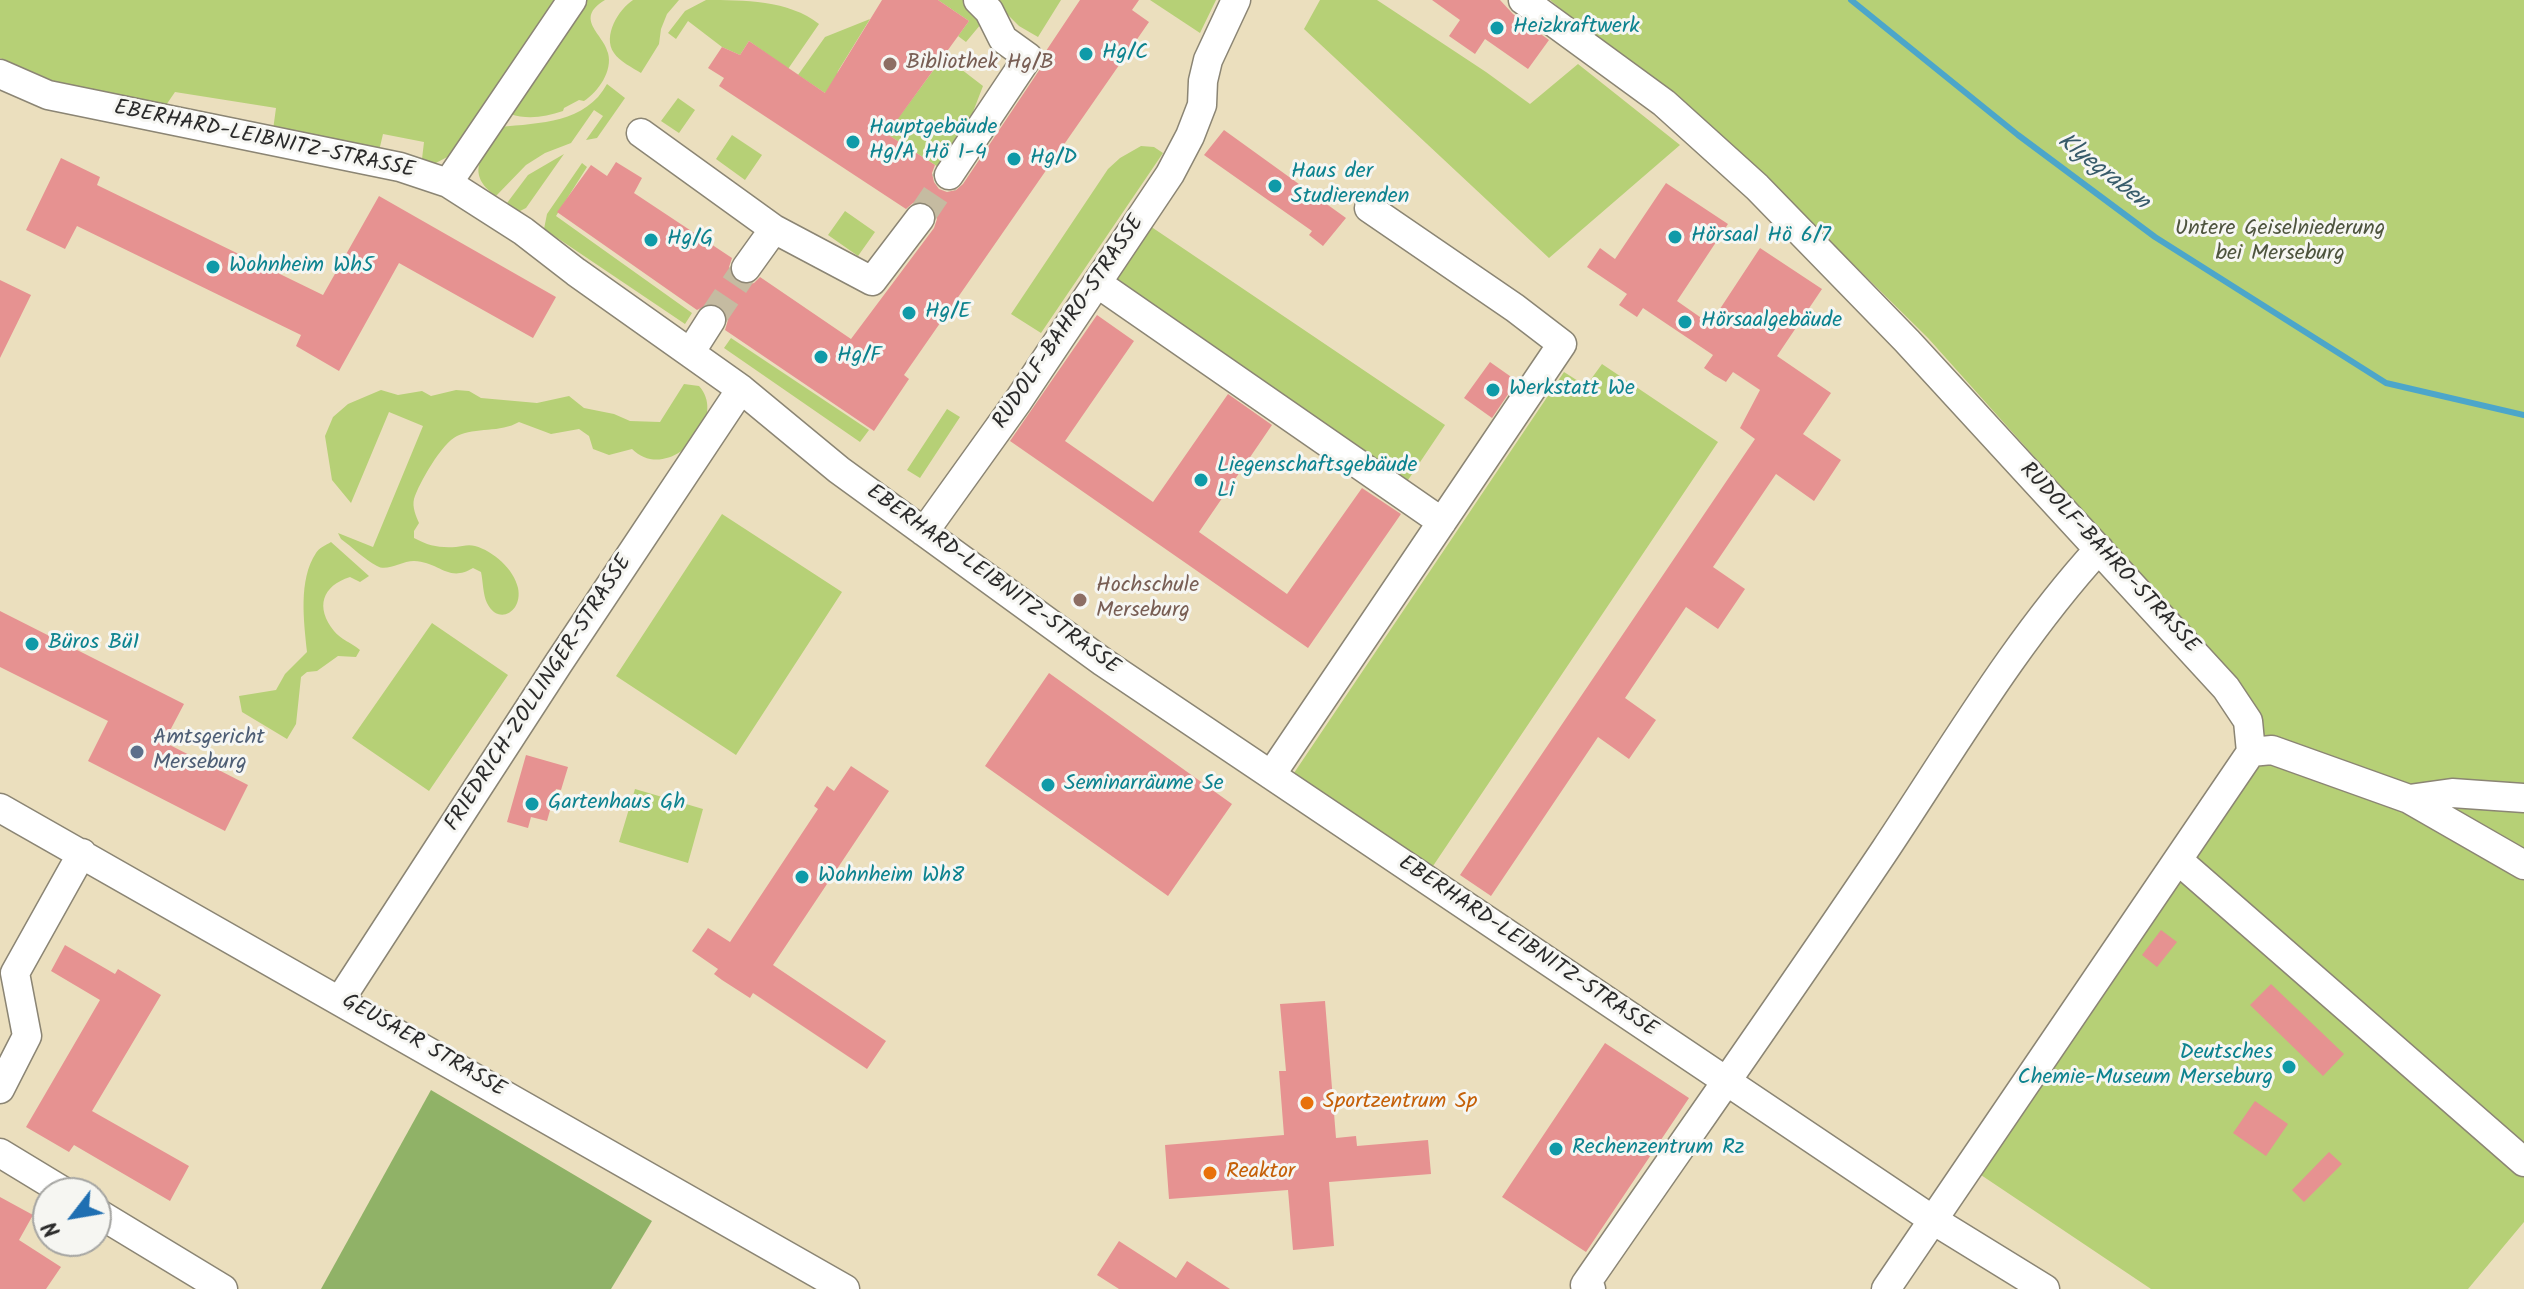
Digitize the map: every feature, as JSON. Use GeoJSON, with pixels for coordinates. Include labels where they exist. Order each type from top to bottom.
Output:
{"type":"FeatureCollection","features":[{"type":"Feature","properties":{"kind":"street"},"geometry":{"type":"LineString","coordinates":[[448,183],[572,0]]}},
{"type":"Feature","properties":{"kind":"street"},"geometry":{"type":"LineString","coordinates":[[949,175],[1028,57],[1003,39],[989,11],[978,0]]}},
{"type":"Feature","properties":{"kind":"street","name":"RUDOLF-BAHRO-STRASSE"},"geometry":{"type":"LineString","coordinates":[[924,532],[1018,401],[1170,174],[1202,105],[1208,60],[1236,0]]}},
{"type":"Feature","properties":{"kind":"street","name":"RUDOLF-BAHRO-STRASSE"},"geometry":{"type":"LineString","coordinates":[[1523,0],[1664,103],[1757,187],[1907,341],[2226,688],[2248,721],[2251,752]]}},
{"type":"Feature","properties":{"kind":"street","name":"EBERHARD-LEIBNITZ-STRASSE"},"geometry":{"type":"LineString","coordinates":[[0,74],[48,95],[400,167],[448,183],[523,231],[741,389],[839,470],[1103,662],[1933,1220]]}},
{"type":"Feature","properties":{"kind":"street"},"geometry":{"type":"LineString","coordinates":[[641,133],[774,229],[872,281],[920,218]]}},
{"type":"Feature","properties":{"kind":"street"},"geometry":{"type":"LineString","coordinates":[[1271,775],[1562,344],[1369,208]]}},
{"type":"Feature","properties":{"kind":"street"},"geometry":{"type":"LineString","coordinates":[[746,268],[774,229]]}},
{"type":"Feature","properties":{"kind":"street"},"geometry":{"type":"LineString","coordinates":[[1097,283],[1442,522]]}},
{"type":"Feature","properties":{"kind":"street"},"geometry":{"type":"LineString","coordinates":[[690,353],[711,320]]}},
{"type":"Feature","properties":{"kind":"street","name":"FRIEDRICH-ZOLLINGER-STRASSE"},"geometry":{"type":"LineString","coordinates":[[340,1000],[741,389]]}},
{"type":"Feature","properties":{"kind":"street"},"geometry":{"type":"LineString","coordinates":[[1591,1289],[1585,1285],[1995,685],[2063,589],[2099,549]]}},
{"type":"Feature","properties":{"kind":"street"},"geometry":{"type":"LineString","coordinates":[[1886,1289],[2251,752],[2272,750],[2409,799],[2524,865]]}},
{"type":"Feature","properties":{"kind":"street"},"geometry":{"type":"LineString","coordinates":[[2409,799],[2452,793],[2524,798]]}},
{"type":"Feature","properties":{"kind":"street","name":"GEUSAER STRASSE"},"geometry":{"type":"LineString","coordinates":[[0,808],[845,1289]]}},
{"type":"Feature","properties":{"kind":"street"},"geometry":{"type":"LineString","coordinates":[[0,999],[82,853]]}},
{"type":"Feature","properties":{"kind":"street"},"geometry":{"type":"LineString","coordinates":[[2179,861],[2524,1162]]}},
{"type":"Feature","properties":{"kind":"street"},"geometry":{"type":"LineString","coordinates":[[0,1089],[27,1036],[15,973]]}},
{"type":"Feature","properties":{"kind":"street"},"geometry":{"type":"LineString","coordinates":[[0,1153],[40,1177]]}},
{"type":"Feature","properties":{"kind":"street"},"geometry":{"type":"LineString","coordinates":[[1933,1220],[2045,1289]]}},
{"type":"Feature","properties":{"kind":"street"},"geometry":{"type":"LineString","coordinates":[[112,1222],[223,1289]]}},
{"type":"Feature","properties":{"kind":"green space"},"geometry":{"type":"Polygon","coordinates":[[[0,0],[561,0],[451,155],[434,164],[422,159],[424,142],[383,134],[379,151],[273,130],[276,108],[175,92],[162,111],[77,91],[0,58],[0,0]]]}},
{"type":"Feature","properties":{"kind":"green space"},"geometry":{"type":"Polygon","coordinates":[[[586,0],[605,0],[591,14],[593,26],[609,60],[599,87],[584,101],[579,100],[563,111],[530,117],[510,114],[586,0]]]}},
{"type":"Feature","properties":{"kind":"green space"},"geometry":{"type":"Polygon","coordinates":[[[633,0],[679,0],[667,14],[659,44],[641,73],[616,56],[610,39],[618,16],[633,0]]]}},
{"type":"Feature","properties":{"kind":"green space"},"geometry":{"type":"Polygon","coordinates":[[[706,0],[750,1],[780,6],[819,24],[788,69],[749,41],[740,55],[722,47],[688,21],[676,39],[668,33],[685,11],[706,0]]]}},
{"type":"Feature","properties":{"kind":"green space"},"geometry":{"type":"Polygon","coordinates":[[[938,0],[970,0],[981,24],[966,42],[958,36],[969,21],[938,0]]]}},
{"type":"Feature","properties":{"kind":"green space"},"geometry":{"type":"Polygon","coordinates":[[[993,0],[1061,0],[1038,37],[1019,26],[993,0]]]}},
{"type":"Feature","properties":{"kind":"green space"},"geometry":{"type":"Polygon","coordinates":[[[1150,0],[1216,0],[1200,33],[1150,0]]]}},
{"type":"Feature","properties":{"kind":"green space"},"geometry":{"type":"Polygon","coordinates":[[[1320,0],[1377,0],[1530,104],[1578,64],[1680,145],[1549,258],[1304,29],[1320,0]]]}},
{"type":"Feature","properties":{"kind":"green space","name":"Untere Geiselniederung bei Merseburg"},"geometry":{"type":"Polygon","coordinates":[[[1550,0],[2524,0],[2524,858],[2450,815],[2456,801],[2416,784],[2386,786],[2267,738],[2231,681],[1928,338],[1761,173],[1550,0]]]}},
{"type":"Feature","properties":{"kind":"green space"},"geometry":{"type":"Polygon","coordinates":[[[870,19],[838,71],[831,97],[798,75],[825,37],[870,19]]]}},
{"type":"Feature","properties":{"kind":"green space"},"geometry":{"type":"Polygon","coordinates":[[[944,56],[983,86],[973,112],[974,133],[946,172],[879,129],[901,114],[944,56]]]}},
{"type":"Feature","properties":{"kind":"green space"},"geometry":{"type":"Polygon","coordinates":[[[607,84],[625,98],[597,138],[586,140],[603,116],[594,110],[571,143],[545,153],[526,165],[496,196],[486,187],[480,179],[480,163],[500,127],[546,122],[574,114],[598,97],[607,84]]]}},
{"type":"Feature","properties":{"kind":"green space"},"geometry":{"type":"Polygon","coordinates":[[[678,98],[695,110],[679,133],[661,121],[678,98]]]}},
{"type":"Feature","properties":{"kind":"green space"},"geometry":{"type":"Polygon","coordinates":[[[732,135],[762,155],[745,180],[716,159],[732,135]]]}},
{"type":"Feature","properties":{"kind":"green space"},"geometry":{"type":"Polygon","coordinates":[[[1141,146],[1154,147],[1163,153],[1041,333],[1011,314],[1108,169],[1141,146]]]}},
{"type":"Feature","properties":{"kind":"green space"},"geometry":{"type":"Polygon","coordinates":[[[564,154],[526,208],[518,212],[507,203],[528,175],[564,154]]]}},
{"type":"Feature","properties":{"kind":"green space"},"geometry":{"type":"Polygon","coordinates":[[[582,163],[587,167],[556,216],[692,313],[685,324],[544,229],[547,214],[582,163]]]}},
{"type":"Feature","properties":{"kind":"green space"},"geometry":{"type":"Polygon","coordinates":[[[845,211],[875,232],[858,256],[828,235],[845,211]]]}},
{"type":"Feature","properties":{"kind":"green space"},"geometry":{"type":"Polygon","coordinates":[[[1150,226],[1445,425],[1406,483],[1111,284],[1150,226]]]}},
{"type":"Feature","properties":{"kind":"green space"},"geometry":{"type":"Polygon","coordinates":[[[731,338],[869,430],[860,442],[724,348],[731,338]]]}},
{"type":"Feature","properties":{"kind":"green space"},"geometry":{"type":"Polygon","coordinates":[[[1602,364],[1718,442],[1433,866],[1294,773],[1564,372],[1586,386],[1602,364]]]}},
{"type":"Feature","properties":{"kind":"green space"},"geometry":{"type":"Polygon","coordinates":[[[684,384],[699,386],[706,400],[707,415],[691,444],[677,454],[662,459],[646,458],[632,449],[609,455],[593,449],[589,436],[579,429],[551,434],[519,422],[504,428],[457,436],[438,455],[414,499],[419,523],[414,538],[439,547],[473,545],[495,556],[512,574],[518,588],[517,604],[508,613],[497,614],[492,610],[486,600],[481,572],[473,568],[450,573],[414,561],[381,568],[358,553],[338,533],[373,547],[423,426],[389,412],[351,503],[332,480],[325,436],[333,417],[348,404],[381,390],[398,395],[422,391],[431,396],[456,390],[469,391],[481,398],[537,403],[569,396],[584,408],[630,421],[660,422],[684,384]]]}},
{"type":"Feature","properties":{"kind":"green space"},"geometry":{"type":"Polygon","coordinates":[[[947,409],[960,417],[920,478],[907,470],[947,409]]]}},
{"type":"Feature","properties":{"kind":"green space"},"geometry":{"type":"Polygon","coordinates":[[[722,514],[842,592],[736,755],[616,676],[722,514]]]}},
{"type":"Feature","properties":{"kind":"green space"},"geometry":{"type":"Polygon","coordinates":[[[331,542],[369,576],[360,582],[350,577],[340,581],[328,592],[323,606],[334,631],[360,650],[356,657],[338,656],[317,671],[307,672],[301,677],[296,724],[287,739],[242,712],[239,696],[276,690],[285,674],[307,652],[304,588],[316,553],[331,542]]]}},
{"type":"Feature","properties":{"kind":"green space"},"geometry":{"type":"Polygon","coordinates":[[[432,623],[508,675],[429,791],[352,738],[432,623]]]}},
{"type":"Feature","properties":{"kind":"green space","name":"Deutsches Chemie-Museum Merseburg"},"geometry":{"type":"Polygon","coordinates":[[[2262,762],[2289,764],[2408,815],[2456,837],[2524,879],[2524,1222],[2468,1289],[2151,1289],[1981,1175],[2247,776],[2262,762]]]}},
{"type":"Feature","properties":{"kind":"green space"},"geometry":{"type":"Polygon","coordinates":[[[635,789],[703,809],[688,863],[619,842],[635,789]]]}},
{"type":"Feature","properties":{"kind":"green space"},"geometry":{"type":"Polygon","coordinates":[[[431,1090],[652,1221],[611,1289],[321,1289],[431,1090]]]}},
{"type":"Feature","properties":{"kind":"building"},"geometry":{"type":"Polygon","coordinates":[[[882,0],[938,0],[969,21],[887,134],[935,165],[932,173],[934,182],[939,189],[947,192],[963,184],[1042,66],[1044,54],[1080,0],[1139,0],[1132,10],[1149,22],[904,375],[909,379],[874,431],[725,330],[728,320],[721,306],[711,303],[697,310],[557,212],[591,165],[607,176],[616,162],[642,178],[634,193],[732,258],[729,267],[736,281],[745,285],[754,283],[760,277],[851,339],[934,228],[937,219],[935,211],[930,204],[921,201],[906,209],[719,86],[724,78],[708,68],[722,47],[740,55],[749,41],[825,93],[882,0]]]}},
{"type":"Feature","properties":{"kind":"building","name":"Heizkraftwerk"},"geometry":{"type":"Polygon","coordinates":[[[1432,0],[1500,0],[1513,14],[1549,40],[1528,69],[1485,39],[1475,54],[1449,36],[1460,20],[1432,0]]]}},
{"type":"Feature","properties":{"kind":"building","name":"Haus der Studierenden"},"geometry":{"type":"Polygon","coordinates":[[[1224,130],[1346,218],[1323,246],[1309,235],[1312,231],[1204,155],[1224,130]]]}},
{"type":"Feature","properties":{"kind":"building","name":"Wohnheim Wh5"},"geometry":{"type":"Polygon","coordinates":[[[61,158],[100,177],[97,185],[323,295],[379,196],[556,297],[533,338],[399,263],[339,371],[296,346],[301,335],[77,226],[65,249],[26,230],[61,158]]]}},
{"type":"Feature","properties":{"kind":"building"},"geometry":{"type":"Polygon","coordinates":[[[1666,183],[1728,224],[1677,301],[1710,324],[1760,248],[1822,289],[1777,356],[1831,393],[1803,434],[1841,460],[1814,501],[1776,474],[1713,567],[1745,589],[1718,629],[1686,607],[1625,698],[1656,720],[1629,759],[1598,737],[1491,896],[1460,875],[1755,439],[1740,428],[1760,390],[1733,372],[1726,382],[1704,368],[1713,355],[1643,308],[1637,317],[1619,305],[1627,294],[1587,267],[1600,248],[1615,259],[1666,183]]]}},
{"type":"Feature","properties":{"kind":"building"},"geometry":{"type":"Polygon","coordinates":[[[0,280],[31,295],[0,358],[0,280]]]}},
{"type":"Feature","properties":{"kind":"building","name":"Liegenschaftsgebäude Li"},"geometry":{"type":"Polygon","coordinates":[[[1097,315],[1134,341],[1065,441],[1153,502],[1228,394],[1272,425],[1199,532],[1287,594],[1362,488],[1401,514],[1308,648],[1010,441],[1097,315]]]}},
{"type":"Feature","properties":{"kind":"building","name":"Werkstatt We"},"geometry":{"type":"Polygon","coordinates":[[[1490,362],[1517,381],[1492,418],[1464,398],[1490,362]]]}},
{"type":"Feature","properties":{"kind":"building","name":"Amtsgericht Merseburg"},"geometry":{"type":"Polygon","coordinates":[[[0,611],[184,704],[164,742],[248,785],[225,831],[88,761],[108,721],[0,667],[0,611]]]}},
{"type":"Feature","properties":{"kind":"building","name":"Seminarräume Se"},"geometry":{"type":"Polygon","coordinates":[[[1049,673],[1232,804],[1168,896],[985,766],[1049,673]]]}},
{"type":"Feature","properties":{"kind":"building","name":"Gartenhaus Gh"},"geometry":{"type":"Polygon","coordinates":[[[526,755],[568,767],[561,790],[556,789],[547,821],[531,817],[528,828],[507,822],[526,755]]]}},
{"type":"Feature","properties":{"kind":"building","name":"Wohnheim Wh8"},"geometry":{"type":"Polygon","coordinates":[[[851,766],[889,791],[773,965],[886,1041],[867,1069],[753,993],[750,998],[722,980],[714,974],[718,969],[692,951],[708,928],[730,942],[818,809],[814,806],[827,786],[834,791],[851,766]]]}},
{"type":"Feature","properties":{"kind":"building"},"geometry":{"type":"Polygon","coordinates":[[[2161,930],[2177,942],[2157,967],[2142,955],[2161,930]]]}},
{"type":"Feature","properties":{"kind":"building"},"geometry":{"type":"Polygon","coordinates":[[[65,945],[115,974],[118,969],[161,995],[92,1111],[189,1166],[170,1201],[74,1145],[69,1152],[26,1127],[100,1000],[51,971],[65,945]]]}},
{"type":"Feature","properties":{"kind":"building"},"geometry":{"type":"Polygon","coordinates":[[[2271,984],[2344,1054],[2323,1076],[2250,1005],[2271,984]]]}},
{"type":"Feature","properties":{"kind":"building","name":"Sportzentrum Sp"},"geometry":{"type":"Polygon","coordinates":[[[1325,1001],[1336,1138],[1356,1136],[1357,1146],[1428,1140],[1431,1174],[1329,1182],[1334,1246],[1293,1250],[1288,1190],[1169,1199],[1165,1145],[1284,1135],[1279,1071],[1286,1071],[1280,1004],[1325,1001]]]}},
{"type":"Feature","properties":{"kind":"building","name":"Rechenzentrum Rz"},"geometry":{"type":"Polygon","coordinates":[[[1605,1043],[1689,1098],[1586,1252],[1502,1197],[1605,1043]]]}},
{"type":"Feature","properties":{"kind":"building"},"geometry":{"type":"Polygon","coordinates":[[[2255,1101],[2288,1124],[2266,1156],[2233,1133],[2255,1101]]]}},
{"type":"Feature","properties":{"kind":"building"},"geometry":{"type":"Polygon","coordinates":[[[2329,1152],[2342,1164],[2304,1202],[2292,1190],[2329,1152]]]}},
{"type":"Feature","properties":{"kind":"building"},"geometry":{"type":"Polygon","coordinates":[[[0,1197],[32,1214],[19,1240],[32,1248],[32,1257],[45,1257],[61,1267],[46,1289],[0,1289],[0,1197]]]}},
{"type":"Feature","properties":{"kind":"building"},"geometry":{"type":"Polygon","coordinates":[[[1119,1241],[1176,1278],[1187,1261],[1230,1289],[1119,1289],[1097,1275],[1119,1241]]]}},
{"type":"Feature","properties":{"kind":"waterway","name":"Klyegraben"},"geometry":{"type":"LineString","coordinates":[[1851,0],[2018,135],[2155,237],[2386,383],[2524,415]]}},
{"type":"Feature","properties":{"kind":"tunnel"},"geometry":{"type":"LineString","coordinates":[[920,218],[949,175]]}},
{"type":"Feature","properties":{"kind":"tunnel"},"geometry":{"type":"LineString","coordinates":[[711,320],[746,268]]}},
{"type":"Feature","properties":{"kind":"place","name":"Heizkraftwerk"},"geometry":{"type":"Point","coordinates":[1497,28]}},
{"type":"Feature","properties":{"kind":"place","name":"Hg/C"},"geometry":{"type":"Point","coordinates":[1086,54]}},
{"type":"Feature","properties":{"kind":"place","name":"Bibliothek Hg/B"},"geometry":{"type":"Point","coordinates":[890,64]}},
{"type":"Feature","properties":{"kind":"place","name":"Hauptgebäude Hg/A Hö 1-4"},"geometry":{"type":"Point","coordinates":[853,142]}},
{"type":"Feature","properties":{"kind":"place","name":"Hg/D"},"geometry":{"type":"Point","coordinates":[1014,159]}},
{"type":"Feature","properties":{"kind":"place","name":"Haus der Studierenden"},"geometry":{"type":"Point","coordinates":[1275,186]}},
{"type":"Feature","properties":{"kind":"place","name":"Hörsaal Hö 6/7"},"geometry":{"type":"Point","coordinates":[1675,237]}},
{"type":"Feature","properties":{"kind":"place","name":"Hg/G"},"geometry":{"type":"Point","coordinates":[651,240]}},
{"type":"Feature","properties":{"kind":"place","name":"Wohnheim Wh5"},"geometry":{"type":"Point","coordinates":[213,267]}},
{"type":"Feature","properties":{"kind":"place","name":"Hg/E"},"geometry":{"type":"Point","coordinates":[909,313]}},
{"type":"Feature","properties":{"kind":"place","name":"Hörsaalgebäude"},"geometry":{"type":"Point","coordinates":[1685,322]}},
{"type":"Feature","properties":{"kind":"place","name":"Hg/F"},"geometry":{"type":"Point","coordinates":[821,357]}},
{"type":"Feature","properties":{"kind":"place","name":"Werkstatt We"},"geometry":{"type":"Point","coordinates":[1493,390]}},
{"type":"Feature","properties":{"kind":"place","name":"Liegenschaftsgebäude Li"},"geometry":{"type":"Point","coordinates":[1201,480]}},
{"type":"Feature","properties":{"kind":"place","name":"Hochschule Merseburg"},"geometry":{"type":"Point","coordinates":[1080,600]}},
{"type":"Feature","properties":{"kind":"place","name":"Büros Bü1"},"geometry":{"type":"Point","coordinates":[32,644]}},
{"type":"Feature","properties":{"kind":"place","name":"Amtsgericht Merseburg"},"geometry":{"type":"Point","coordinates":[137,752]}},
{"type":"Feature","properties":{"kind":"place","name":"Seminarräume Se"},"geometry":{"type":"Point","coordinates":[1048,785]}},
{"type":"Feature","properties":{"kind":"place","name":"Gartenhaus Gh"},"geometry":{"type":"Point","coordinates":[532,804]}},
{"type":"Feature","properties":{"kind":"place","name":"Wohnheim Wh8"},"geometry":{"type":"Point","coordinates":[802,877]}},
{"type":"Feature","properties":{"kind":"place","name":"Deutsches Chemie-Museum Merseburg"},"geometry":{"type":"Point","coordinates":[2289,1067]}},
{"type":"Feature","properties":{"kind":"place","name":"Sportzentrum Sp"},"geometry":{"type":"Point","coordinates":[1307,1103]}},
{"type":"Feature","properties":{"kind":"place","name":"Rechenzentrum Rz"},"geometry":{"type":"Point","coordinates":[1556,1149]}},
{"type":"Feature","properties":{"kind":"place","name":"Reaktor"},"geometry":{"type":"Point","coordinates":[1210,1173]}}]}
